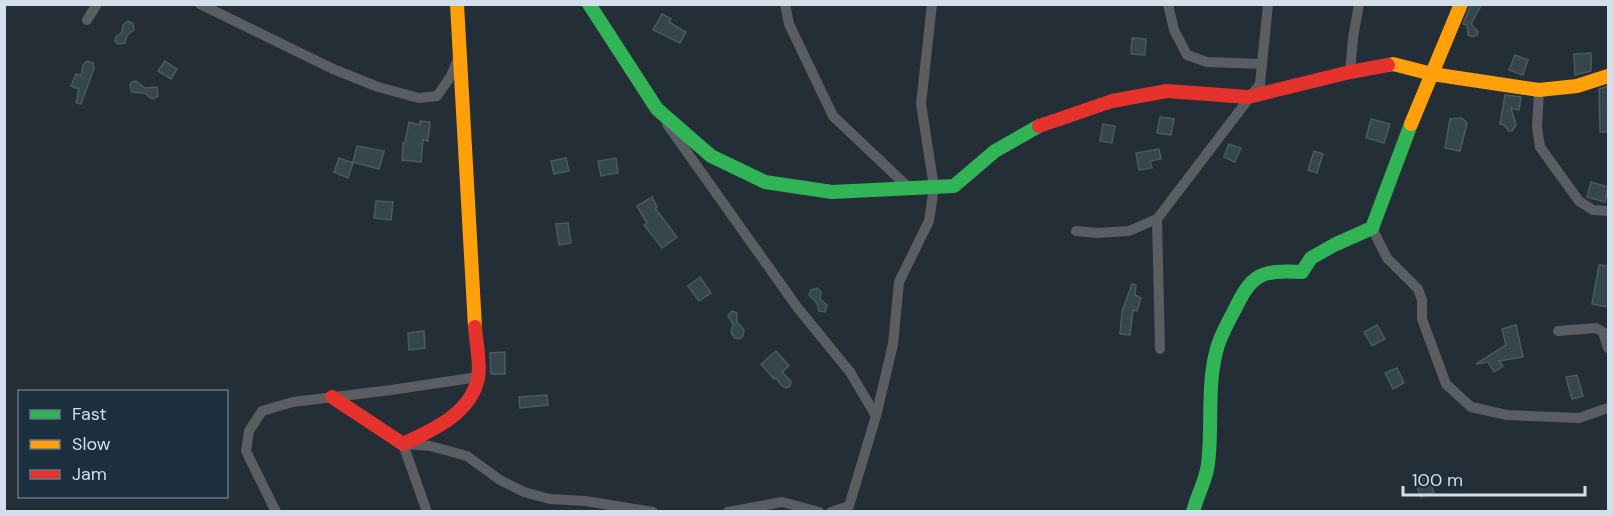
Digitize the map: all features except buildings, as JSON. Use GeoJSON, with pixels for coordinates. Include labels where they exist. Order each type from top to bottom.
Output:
{"type":"FeatureCollection","features":[{"type":"Feature","properties":{"kind":"street"},"geometry":{"type":"LineString","coordinates":[[87,20],[97,4]]}},
{"type":"Feature","properties":{"kind":"street"},"geometry":{"type":"LineString","coordinates":[[200,4],[333,69],[378,87],[419,98],[437,96],[451,76],[459,56]]}},
{"type":"Feature","properties":{"kind":"street"},"geometry":{"type":"LineString","coordinates":[[403,444],[432,430],[462,410],[475,391],[478,377],[458,4]]}},
{"type":"Feature","properties":{"kind":"street"},"geometry":{"type":"LineString","coordinates":[[589,4],[657,109],[797,307],[850,372],[876,416]]}},
{"type":"Feature","properties":{"kind":"street"},"geometry":{"type":"LineString","coordinates":[[785,4],[789,24],[833,117],[909,188]]}},
{"type":"Feature","properties":{"kind":"street"},"geometry":{"type":"LineString","coordinates":[[831,512],[848,509],[876,416],[893,344],[899,282],[929,221],[934,187],[921,104],[932,4]]}},
{"type":"Feature","properties":{"kind":"street"},"geometry":{"type":"LineString","coordinates":[[1168,4],[1174,30],[1187,55],[1207,62],[1262,64]]}},
{"type":"Feature","properties":{"kind":"street"},"geometry":{"type":"LineString","coordinates":[[1076,231],[1097,233],[1130,231],[1156,219],[1260,84],[1268,4]]}},
{"type":"Feature","properties":{"kind":"street"},"geometry":{"type":"LineString","coordinates":[[1350,72],[1359,4]]}},
{"type":"Feature","properties":{"kind":"street"},"geometry":{"type":"LineString","coordinates":[[1193,512],[1195,500],[1204,483],[1208,464],[1213,368],[1218,344],[1243,291],[1252,281],[1264,274],[1286,271],[1302,272],[1311,258],[1334,244],[1372,228],[1405,138],[1461,4]]}},
{"type":"Feature","properties":{"kind":"street"},"geometry":{"type":"LineString","coordinates":[[657,109],[711,156],[765,182],[832,192],[954,186],[995,151],[1046,122],[1112,101],[1167,91],[1248,97],[1392,64],[1432,74],[1539,90],[1577,86],[1608,76]]}},
{"type":"Feature","properties":{"kind":"street"},"geometry":{"type":"LineString","coordinates":[[1539,90],[1537,127],[1540,147],[1579,201],[1593,210],[1608,211]]}},
{"type":"Feature","properties":{"kind":"street"},"geometry":{"type":"LineString","coordinates":[[1156,219],[1160,349]]}},
{"type":"Feature","properties":{"kind":"street"},"geometry":{"type":"LineString","coordinates":[[1372,228],[1388,258],[1418,289],[1422,300],[1422,319],[1446,384],[1471,407],[1507,415],[1555,418],[1579,418],[1608,408]]}},
{"type":"Feature","properties":{"kind":"street"},"geometry":{"type":"LineString","coordinates":[[1558,331],[1596,328],[1603,332],[1608,348]]}},
{"type":"Feature","properties":{"kind":"street"},"geometry":{"type":"LineString","coordinates":[[276,512],[246,451],[249,431],[262,411],[293,402],[478,377]]}},
{"type":"Feature","properties":{"kind":"street"},"geometry":{"type":"LineString","coordinates":[[332,397],[403,444],[430,446],[467,456],[500,480],[524,492],[550,499],[585,501],[653,512]]}},
{"type":"Feature","properties":{"kind":"street"},"geometry":{"type":"LineString","coordinates":[[403,444],[427,512]]}},
{"type":"Feature","properties":{"kind":"street"},"geometry":{"type":"LineString","coordinates":[[728,512],[782,502],[819,512]]}},
{"type":"Feature","properties":{"kind":"traffic: fast"},"geometry":{"type":"LineString","coordinates":[[589,4],[657,109],[711,156],[765,182],[832,192],[954,186],[995,151],[1039,126]]}},
{"type":"Feature","properties":{"kind":"traffic: fast"},"geometry":{"type":"LineString","coordinates":[[1193,512],[1208,464],[1214,359],[1221,336],[1240,299],[1252,282],[1259,277],[1276,272],[1302,272],[1311,258],[1372,228],[1411,124]]}},
{"type":"Feature","properties":{"kind":"traffic: slow"},"geometry":{"type":"LineString","coordinates":[[457,4],[475,327]]}},
{"type":"Feature","properties":{"kind":"traffic: slow"},"geometry":{"type":"LineString","coordinates":[[1411,124],[1461,4]]}},
{"type":"Feature","properties":{"kind":"traffic: slow"},"geometry":{"type":"LineString","coordinates":[[1388,65],[1393,64],[1432,74],[1539,90],[1577,86],[1608,76]]}},
{"type":"Feature","properties":{"kind":"traffic: jam"},"geometry":{"type":"LineString","coordinates":[[1039,126],[1112,101],[1167,91],[1248,97],[1388,65]]}},
{"type":"Feature","properties":{"kind":"traffic: jam"},"geometry":{"type":"LineString","coordinates":[[332,397],[403,444],[414,439],[449,419],[459,411],[474,391],[479,366],[475,327]]}}]}
